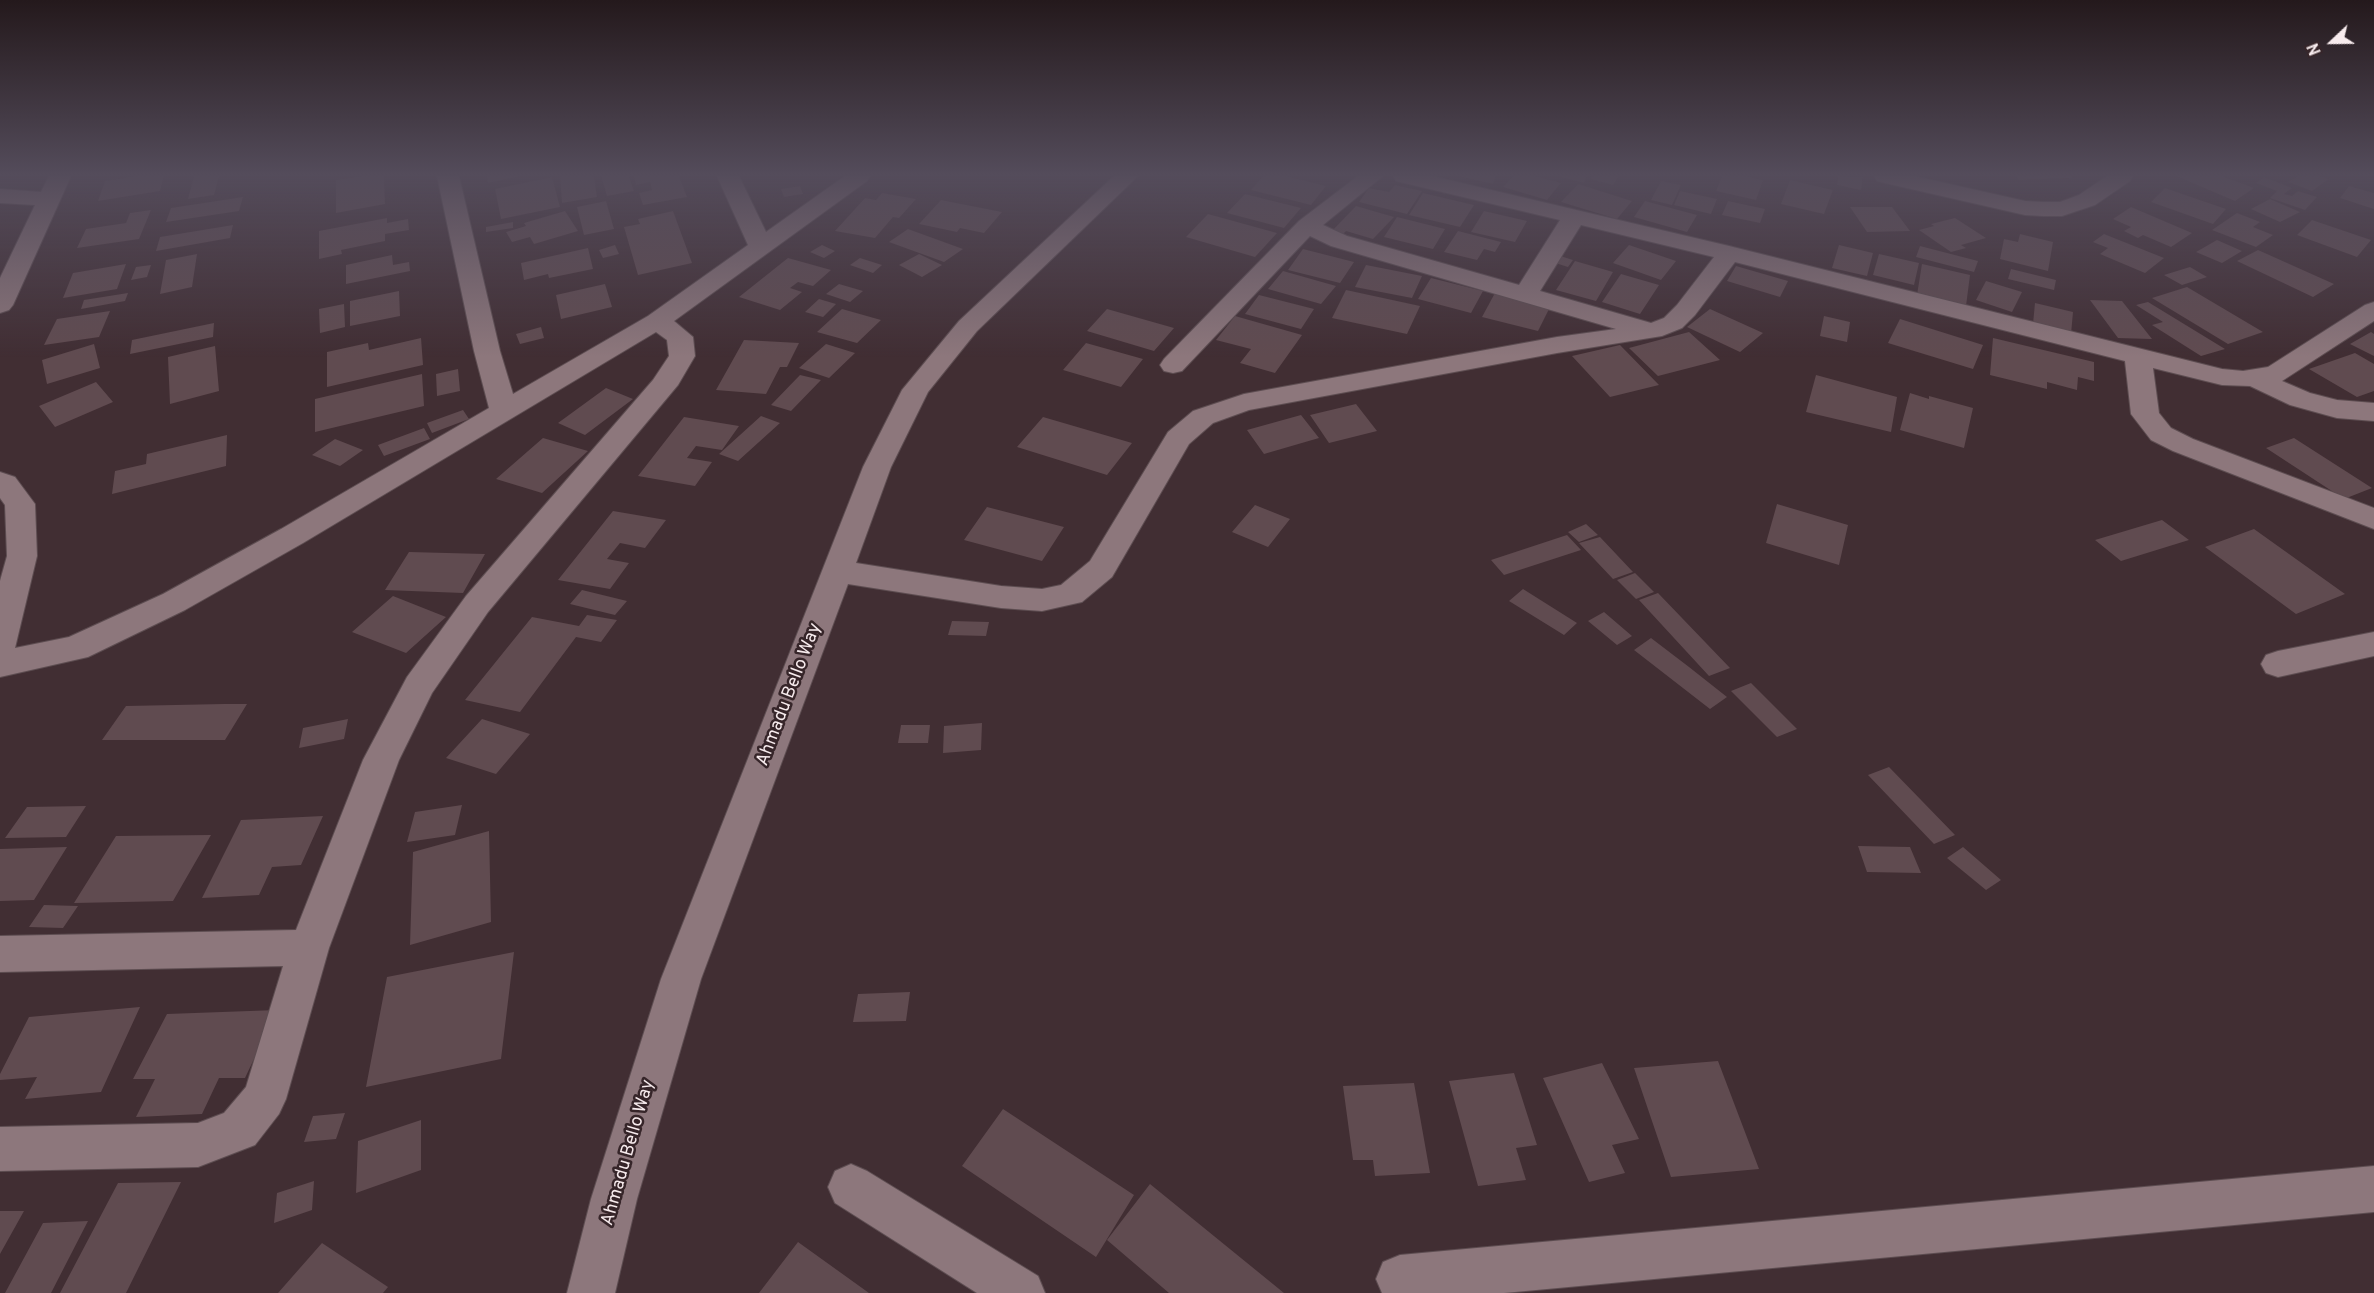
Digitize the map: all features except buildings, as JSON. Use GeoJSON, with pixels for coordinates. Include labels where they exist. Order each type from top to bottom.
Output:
{"type":"FeatureCollection","features":[{"type":"Feature","properties":{"kind":"street"},"geometry":{"type":"LineString","coordinates":[[0,305],[32,236]]}},
{"type":"Feature","properties":{"kind":"street"},"geometry":{"type":"LineString","coordinates":[[461,236],[487,351],[504,412]]}},
{"type":"Feature","properties":{"kind":"street"},"geometry":{"type":"LineString","coordinates":[[756,236],[761,246]]}},
{"type":"Feature","properties":{"kind":"street"},"geometry":{"type":"LineString","coordinates":[[0,664],[76,648],[174,602],[657,321],[775,236]]}},
{"type":"Feature","properties":{"kind":"street","name":"Ahmadu Bello Way"},"geometry":{"type":"LineString","coordinates":[[591,1293],[614,1199],[681,979],[878,467],[916,390],[968,326],[1063,236]]}},
{"type":"Feature","properties":{"kind":"street"},"geometry":{"type":"LineString","coordinates":[[1173,364],[1297,236]]}},
{"type":"Feature","properties":{"kind":"street"},"geometry":{"type":"LineString","coordinates":[[1329,236],[1653,331]]}},
{"type":"Feature","properties":{"kind":"street"},"geometry":{"type":"LineString","coordinates":[[1525,294],[1562,236]]}},
{"type":"Feature","properties":{"kind":"street"},"geometry":{"type":"LineString","coordinates":[[1657,236],[2222,377],[2243,379],[2276,374],[2374,310]]}},
{"type":"Feature","properties":{"kind":"street"},"geometry":{"type":"LineString","coordinates":[[837,571],[1001,597],[1042,600],[1071,594],[1101,569],[1178,438],[1203,417],[1244,403],[1557,345],[1653,331],[1673,323],[1686,310],[1729,253]]}},
{"type":"Feature","properties":{"kind":"street"},"geometry":{"type":"LineString","coordinates":[[0,1149],[198,1145],[239,1130],[264,1099],[309,948],[381,760],[419,686],[477,604],[664,385],[682,356],[680,337],[657,321]]}},
{"type":"Feature","properties":{"kind":"street"},"geometry":{"type":"LineString","coordinates":[[2138,357],[2145,414],[2161,434],[2183,445],[2374,519]]}},
{"type":"Feature","properties":{"kind":"street"},"geometry":{"type":"LineString","coordinates":[[2254,378],[2300,399],[2337,409],[2374,412]]}},
{"type":"Feature","properties":{"kind":"street"},"geometry":{"type":"LineString","coordinates":[[0,482],[5,484],[20,504],[22,556],[0,645]]}},
{"type":"Feature","properties":{"kind":"street"},"geometry":{"type":"LineString","coordinates":[[2278,664],[2374,644]]}},
{"type":"Feature","properties":{"kind":"street"},"geometry":{"type":"LineString","coordinates":[[0,954],[309,948]]}},
{"type":"Feature","properties":{"kind":"street"},"geometry":{"type":"LineString","coordinates":[[851,1187],[1021,1293]]}},
{"type":"Feature","properties":{"kind":"street"},"geometry":{"type":"LineString","coordinates":[[1400,1280],[2374,1189]]}}]}
